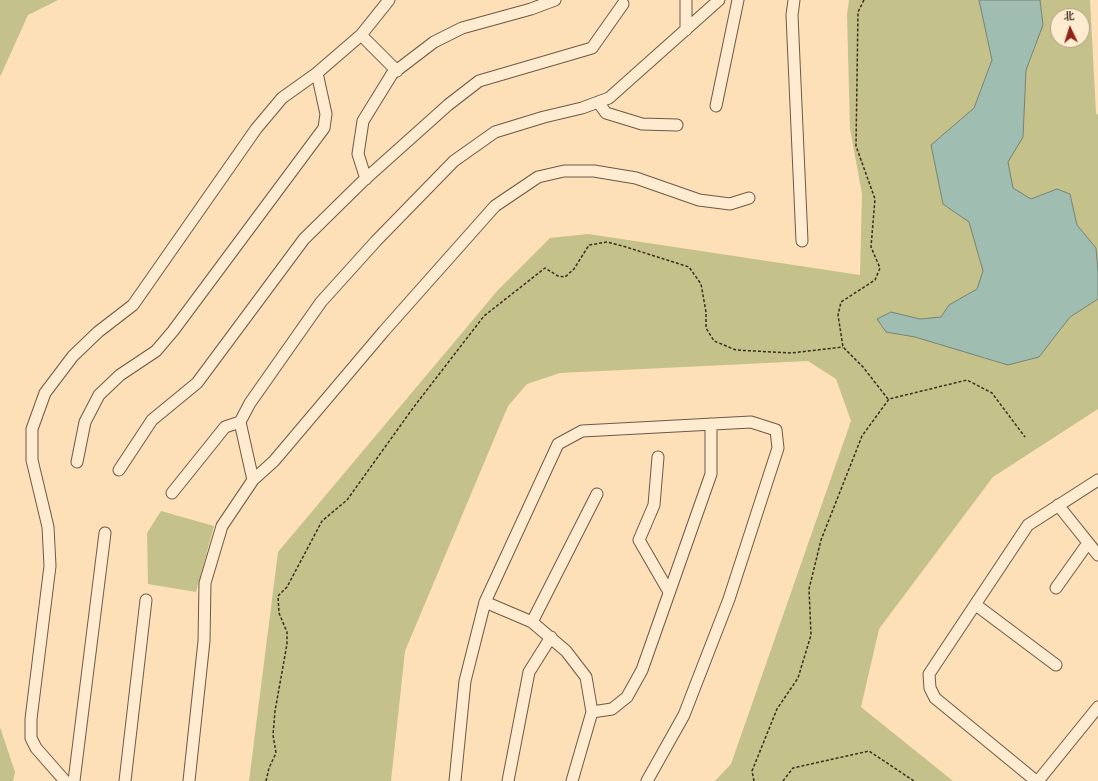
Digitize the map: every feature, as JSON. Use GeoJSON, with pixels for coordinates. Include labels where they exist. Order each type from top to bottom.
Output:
{"type":"FeatureCollection","features":[{"type":"Feature","properties":{"kind":"street"},"geometry":{"type":"LineString","coordinates":[[65,781],[36,748],[31,738],[31,719],[50,566],[48,527],[32,460],[32,429],[45,393],[73,356],[98,332],[133,305],[256,129],[282,98],[317,73],[361,35],[389,0]]}},
{"type":"Feature","properties":{"kind":"street"},"geometry":{"type":"LineString","coordinates":[[366,179],[358,154],[364,121],[392,74],[434,42],[462,28],[531,9],[555,0]]}},
{"type":"Feature","properties":{"kind":"street"},"geometry":{"type":"LineString","coordinates":[[686,0],[686,30]]}},
{"type":"Feature","properties":{"kind":"street"},"geometry":{"type":"LineString","coordinates":[[253,480],[240,422],[250,403],[321,302],[376,241],[454,161],[495,132],[609,98],[719,0]]}},
{"type":"Feature","properties":{"kind":"street"},"geometry":{"type":"LineString","coordinates":[[716,106],[738,0]]}},
{"type":"Feature","properties":{"kind":"street"},"geometry":{"type":"LineString","coordinates":[[794,0],[792,16],[802,241]]}},
{"type":"Feature","properties":{"kind":"street"},"geometry":{"type":"LineString","coordinates":[[119,470],[152,420],[197,383],[304,239],[366,179],[448,105],[479,82],[592,48],[623,4]]}},
{"type":"Feature","properties":{"kind":"street"},"geometry":{"type":"LineString","coordinates":[[361,35],[397,71]]}},
{"type":"Feature","properties":{"kind":"street"},"geometry":{"type":"LineString","coordinates":[[77,462],[85,422],[99,395],[120,375],[156,351],[173,331],[324,128],[326,114],[317,73]]}},
{"type":"Feature","properties":{"kind":"street"},"geometry":{"type":"LineString","coordinates":[[598,102],[606,113],[628,120],[642,124],[677,125]]}},
{"type":"Feature","properties":{"kind":"street"},"geometry":{"type":"LineString","coordinates":[[189,781],[204,641],[205,583],[222,526],[253,480],[274,461],[384,331],[495,206],[538,177],[564,171],[594,171],[636,178],[699,200],[730,204],[749,198]]}},
{"type":"Feature","properties":{"kind":"street"},"geometry":{"type":"LineString","coordinates":[[172,494],[225,427],[240,422]]}},
{"type":"Feature","properties":{"kind":"street"},"geometry":{"type":"LineString","coordinates":[[455,781],[465,681],[485,602],[558,444],[582,431],[751,422],[776,430],[778,448],[729,599],[684,715],[647,781]]}},
{"type":"Feature","properties":{"kind":"street"},"geometry":{"type":"LineString","coordinates":[[592,712],[612,709],[627,697],[642,670],[711,474],[711,424]]}},
{"type":"Feature","properties":{"kind":"street"},"geometry":{"type":"LineString","coordinates":[[658,457],[654,505],[639,540],[669,592]]}},
{"type":"Feature","properties":{"kind":"street"},"geometry":{"type":"LineString","coordinates":[[1098,480],[1028,525],[929,674],[930,688],[935,698],[1037,781],[1098,707]]}},
{"type":"Feature","properties":{"kind":"street"},"geometry":{"type":"LineString","coordinates":[[532,622],[597,494]]}},
{"type":"Feature","properties":{"kind":"street"},"geometry":{"type":"LineString","coordinates":[[1058,506],[1098,555]]}},
{"type":"Feature","properties":{"kind":"street"},"geometry":{"type":"LineString","coordinates":[[74,781],[104,533]]}},
{"type":"Feature","properties":{"kind":"street"},"geometry":{"type":"LineString","coordinates":[[1056,588],[1088,543]]}},
{"type":"Feature","properties":{"kind":"street"},"geometry":{"type":"LineString","coordinates":[[125,781],[146,600]]}},
{"type":"Feature","properties":{"kind":"street"},"geometry":{"type":"LineString","coordinates":[[485,602],[532,622],[552,637],[566,651],[586,677],[592,712],[572,777],[582,781]]}},
{"type":"Feature","properties":{"kind":"street"},"geometry":{"type":"LineString","coordinates":[[976,605],[1056,665]]}},
{"type":"Feature","properties":{"kind":"street"},"geometry":{"type":"LineString","coordinates":[[508,781],[530,672],[552,637]]}},
{"type":"Feature","properties":{"kind":"path"},"geometry":{"type":"LineString","coordinates":[[864,0],[858,12],[856,146],[875,199],[871,248],[880,268],[875,280],[841,302],[838,315],[844,347],[863,367],[889,399]]}},
{"type":"Feature","properties":{"kind":"path"},"geometry":{"type":"LineString","coordinates":[[266,781],[269,768],[276,753],[273,734],[275,711],[287,644],[287,632],[279,613],[278,596],[287,587],[322,521],[347,500],[413,408],[484,316],[545,268],[558,276],[565,277],[574,269],[589,245],[607,242],[626,247],[689,267],[701,284],[706,312],[706,328],[714,341],[736,350],[791,352],[844,347]]}},
{"type":"Feature","properties":{"kind":"path"},"geometry":{"type":"LineString","coordinates":[[754,781],[752,771],[777,709],[798,678],[811,635],[809,589],[821,540],[862,436],[889,399],[967,380],[992,393],[1025,437]]}},
{"type":"Feature","properties":{"kind":"path"},"geometry":{"type":"LineString","coordinates":[[783,781],[793,768],[869,751],[914,781]]}},
{"type":"Feature","properties":{"kind":"shaded area"},"geometry":{"type":"Polygon","coordinates":[[[0,0],[58,0],[28,15],[0,77],[0,0]]]}},
{"type":"Feature","properties":{"kind":"shaded area"},"geometry":{"type":"Polygon","coordinates":[[[849,0],[1090,0],[1096,113],[1098,115],[1098,409],[993,477],[879,629],[861,707],[953,781],[715,781],[731,764],[851,421],[836,379],[808,361],[560,373],[527,384],[508,406],[405,651],[391,781],[249,781],[278,552],[498,290],[550,238],[588,234],[860,275],[862,194],[850,129],[847,15],[849,0]]]}},
{"type":"Feature","properties":{"kind":"shaded area"},"geometry":{"type":"Polygon","coordinates":[[[979,0],[1040,0],[1043,25],[1026,70],[1023,137],[1008,162],[1013,188],[1031,199],[1057,189],[1070,194],[1077,225],[1096,248],[1098,272],[1098,299],[1070,317],[1039,357],[1008,365],[915,337],[886,332],[877,319],[891,312],[920,319],[941,317],[949,305],[977,289],[983,271],[969,222],[943,204],[931,145],[974,108],[992,60],[979,0]]]}},
{"type":"Feature","properties":{"kind":"shaded area"},"geometry":{"type":"Polygon","coordinates":[[[161,511],[214,526],[196,592],[148,584],[147,533],[161,511]]]}},
{"type":"Feature","properties":{"kind":"shaded area"},"geometry":{"type":"Polygon","coordinates":[[[0,727],[15,772],[13,781],[0,781],[0,727]]]}}]}
